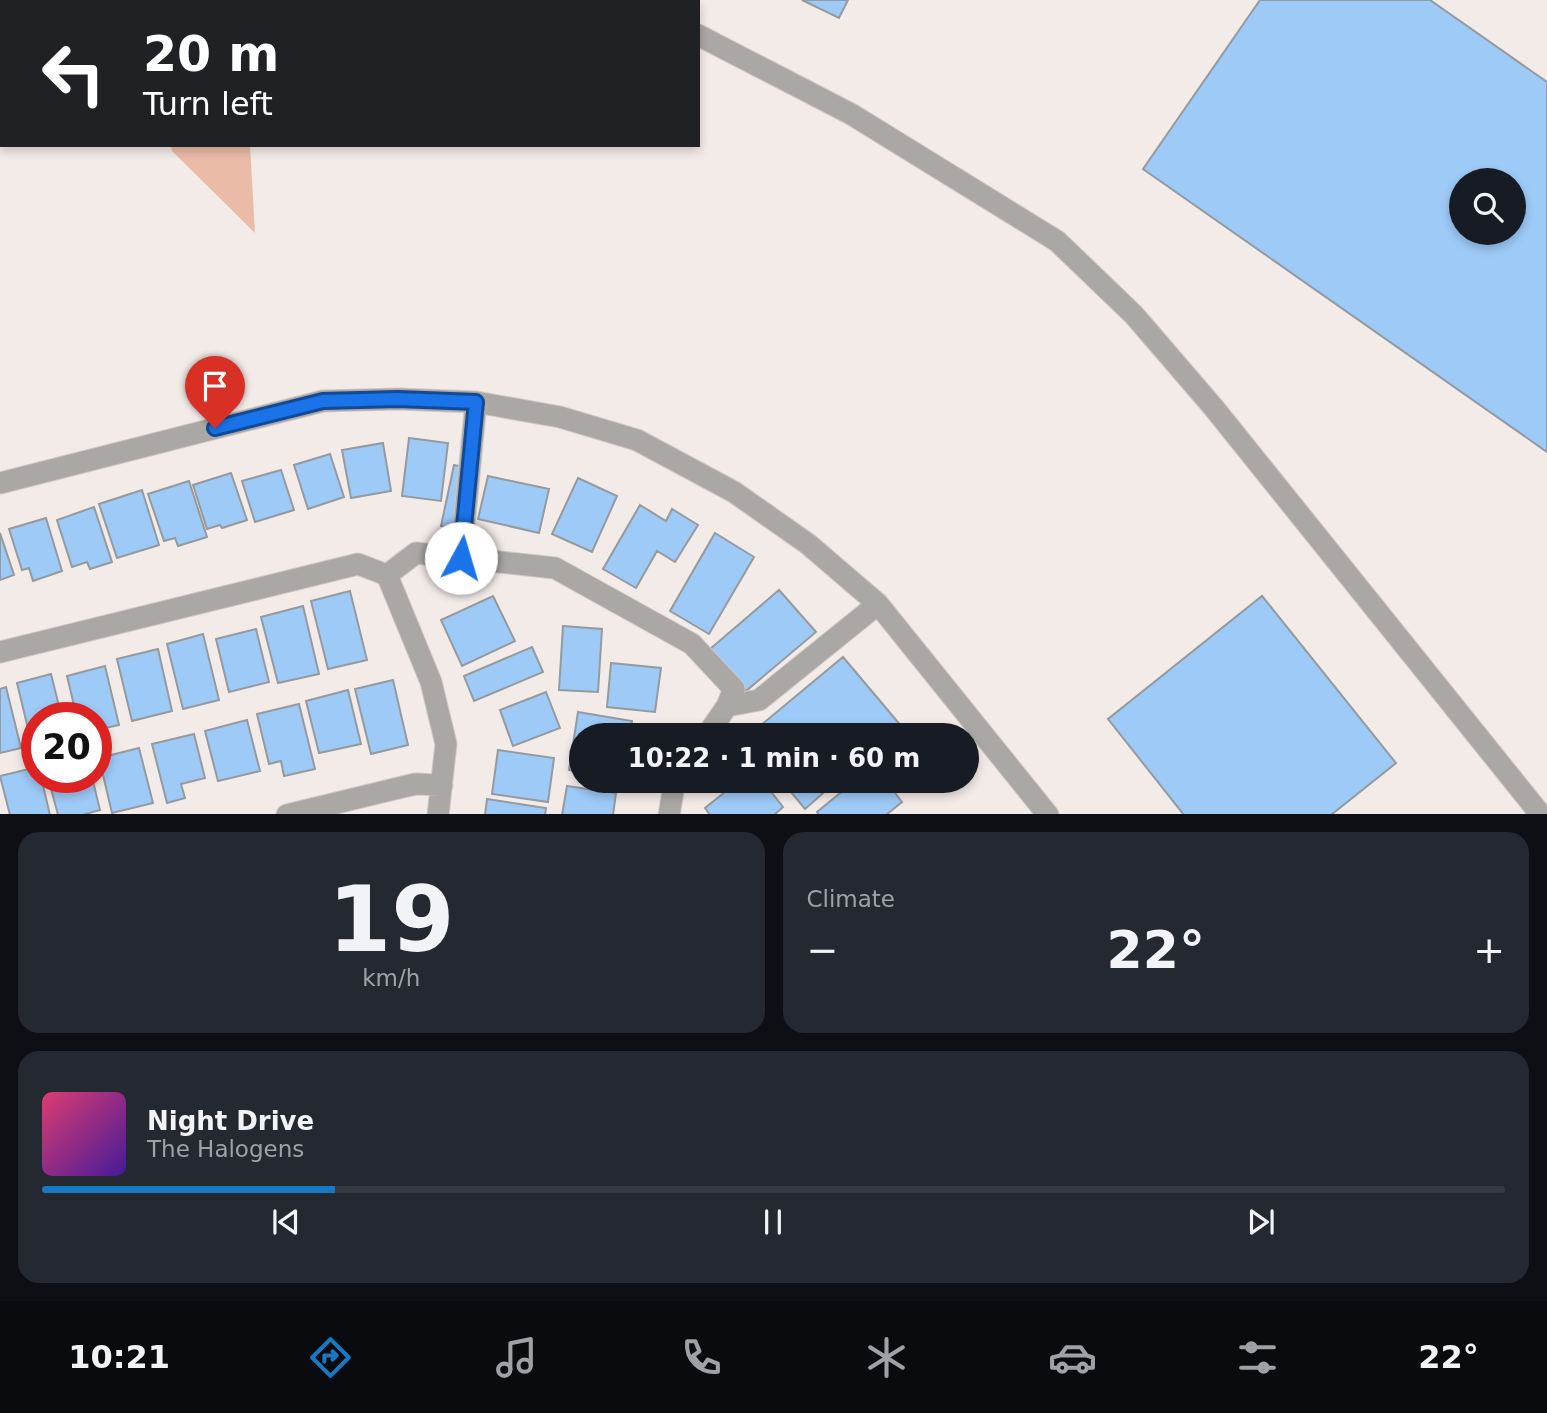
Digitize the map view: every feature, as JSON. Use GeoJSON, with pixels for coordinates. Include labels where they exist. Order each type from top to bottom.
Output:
{"type":"FeatureCollection","features":[{"type":"Feature","properties":{"kind":"street"},"geometry":{"type":"LineString","coordinates":[[700,36],[851,114],[1057,241],[1134,315],[1214,408],[1538,808]]}},
{"type":"Feature","properties":{"kind":"street"},"geometry":{"type":"LineString","coordinates":[[0,483],[323,401],[398,399],[476,402],[560,417],[637,440],[734,492],[808,544],[877,604],[1048,814]]}},
{"type":"Feature","properties":{"kind":"street"},"geometry":{"type":"LineString","coordinates":[[461,558],[476,402]]}},
{"type":"Feature","properties":{"kind":"street"},"geometry":{"type":"LineString","coordinates":[[387,575],[416,553],[555,568],[692,644],[734,689],[715,723]]}},
{"type":"Feature","properties":{"kind":"street"},"geometry":{"type":"LineString","coordinates":[[0,652],[358,564],[387,575],[431,682],[446,744],[438,814]]}},
{"type":"Feature","properties":{"kind":"street"},"geometry":{"type":"LineString","coordinates":[[727,706],[759,700],[877,604]]}},
{"type":"Feature","properties":{"kind":"street"},"geometry":{"type":"LineString","coordinates":[[287,814],[415,784],[442,785]]}},
{"type":"Feature","properties":{"kind":"street"},"geometry":{"type":"LineString","coordinates":[[669,814],[673,793]]}},
{"type":"Feature","properties":{"kind":"shaded area"},"geometry":{"type":"Polygon","coordinates":[[[171,147],[250,147],[255,233],[172,151],[171,147]]]}},
{"type":"Feature","properties":{"kind":"building"},"geometry":{"type":"Polygon","coordinates":[[[802,0],[848,0],[839,18],[802,0]]]}},
{"type":"Feature","properties":{"kind":"building"},"geometry":{"type":"Polygon","coordinates":[[[1260,0],[1430,0],[1547,82],[1547,452],[1143,169],[1260,0]]]}},
{"type":"Feature","properties":{"kind":"building"},"geometry":{"type":"Polygon","coordinates":[[[409,438],[448,443],[441,501],[402,496],[409,438]]]}},
{"type":"Feature","properties":{"kind":"building"},"geometry":{"type":"Polygon","coordinates":[[[383,443],[391,491],[351,498],[342,450],[383,443]]]}},
{"type":"Feature","properties":{"kind":"building"},"geometry":{"type":"Polygon","coordinates":[[[330,454],[344,497],[308,509],[294,465],[330,454]]]}},
{"type":"Feature","properties":{"kind":"building"},"geometry":{"type":"Polygon","coordinates":[[[454,465],[478,470],[465,530],[441,526],[454,465]]]}},
{"type":"Feature","properties":{"kind":"building"},"geometry":{"type":"Polygon","coordinates":[[[281,470],[294,510],[255,522],[242,481],[281,470]]]}},
{"type":"Feature","properties":{"kind":"building"},"geometry":{"type":"Polygon","coordinates":[[[231,473],[247,520],[222,528],[220,525],[207,529],[193,485],[231,473]]]}},
{"type":"Feature","properties":{"kind":"building"},"geometry":{"type":"Polygon","coordinates":[[[488,476],[549,489],[539,533],[478,519],[488,476]]]}},
{"type":"Feature","properties":{"kind":"building"},"geometry":{"type":"Polygon","coordinates":[[[578,478],[617,496],[592,552],[552,534],[578,478]]]}},
{"type":"Feature","properties":{"kind":"building"},"geometry":{"type":"Polygon","coordinates":[[[189,481],[207,537],[178,546],[175,538],[164,541],[148,494],[189,481]]]}},
{"type":"Feature","properties":{"kind":"building"},"geometry":{"type":"Polygon","coordinates":[[[142,490],[159,545],[117,558],[99,504],[142,490]]]}},
{"type":"Feature","properties":{"kind":"building"},"geometry":{"type":"Polygon","coordinates":[[[640,505],[666,521],[672,509],[698,525],[675,562],[657,551],[636,588],[603,569],[640,505]]]}},
{"type":"Feature","properties":{"kind":"building"},"geometry":{"type":"Polygon","coordinates":[[[94,507],[112,562],[90,569],[87,562],[72,567],[57,520],[94,507]]]}},
{"type":"Feature","properties":{"kind":"building"},"geometry":{"type":"Polygon","coordinates":[[[46,518],[62,571],[33,581],[29,568],[22,570],[9,529],[46,518]]]}},
{"type":"Feature","properties":{"kind":"building"},"geometry":{"type":"Polygon","coordinates":[[[0,533],[14,575],[0,580],[0,533]]]}},
{"type":"Feature","properties":{"kind":"building"},"geometry":{"type":"Polygon","coordinates":[[[715,533],[754,557],[709,634],[670,611],[715,533]]]}},
{"type":"Feature","properties":{"kind":"building"},"geometry":{"type":"Polygon","coordinates":[[[779,590],[816,632],[746,691],[710,649],[779,590]]]}},
{"type":"Feature","properties":{"kind":"building"},"geometry":{"type":"Polygon","coordinates":[[[350,591],[367,660],[328,669],[311,601],[350,591]]]}},
{"type":"Feature","properties":{"kind":"building"},"geometry":{"type":"Polygon","coordinates":[[[493,596],[515,641],[462,666],[441,620],[493,596]]]}},
{"type":"Feature","properties":{"kind":"building"},"geometry":{"type":"Polygon","coordinates":[[[1262,596],[1396,763],[1332,814],[1183,814],[1108,719],[1262,596]]]}},
{"type":"Feature","properties":{"kind":"building"},"geometry":{"type":"Polygon","coordinates":[[[303,606],[319,674],[278,683],[261,617],[303,606]]]}},
{"type":"Feature","properties":{"kind":"building"},"geometry":{"type":"Polygon","coordinates":[[[563,626],[602,629],[598,692],[559,690],[563,626]]]}},
{"type":"Feature","properties":{"kind":"building"},"geometry":{"type":"Polygon","coordinates":[[[256,629],[269,682],[229,692],[216,639],[256,629]]]}},
{"type":"Feature","properties":{"kind":"building"},"geometry":{"type":"Polygon","coordinates":[[[203,634],[219,700],[183,709],[167,644],[203,634]]]}},
{"type":"Feature","properties":{"kind":"building"},"geometry":{"type":"Polygon","coordinates":[[[532,647],[543,672],[474,701],[464,676],[532,647]]]}},
{"type":"Feature","properties":{"kind":"building"},"geometry":{"type":"Polygon","coordinates":[[[158,649],[172,711],[132,721],[117,659],[158,649]]]}},
{"type":"Feature","properties":{"kind":"building"},"geometry":{"type":"Polygon","coordinates":[[[843,657],[899,723],[763,723],[843,657]]]}},
{"type":"Feature","properties":{"kind":"building"},"geometry":{"type":"Polygon","coordinates":[[[611,663],[661,668],[655,712],[607,707],[611,663]]]}},
{"type":"Feature","properties":{"kind":"building"},"geometry":{"type":"Polygon","coordinates":[[[105,666],[119,725],[112,727],[112,702],[73,702],[67,676],[105,666]]]}},
{"type":"Feature","properties":{"kind":"building"},"geometry":{"type":"Polygon","coordinates":[[[51,674],[58,702],[22,702],[17,683],[51,674]]]}},
{"type":"Feature","properties":{"kind":"building"},"geometry":{"type":"Polygon","coordinates":[[[393,680],[408,745],[371,754],[355,689],[393,680]]]}},
{"type":"Feature","properties":{"kind":"building"},"geometry":{"type":"Polygon","coordinates":[[[6,687],[21,748],[0,753],[0,689],[6,687]]]}},
{"type":"Feature","properties":{"kind":"building"},"geometry":{"type":"Polygon","coordinates":[[[348,690],[361,744],[319,753],[306,701],[348,690]]]}},
{"type":"Feature","properties":{"kind":"building"},"geometry":{"type":"Polygon","coordinates":[[[546,692],[560,728],[513,746],[500,710],[546,692]]]}},
{"type":"Feature","properties":{"kind":"building"},"geometry":{"type":"Polygon","coordinates":[[[299,704],[315,769],[284,776],[281,761],[269,764],[257,714],[299,704]]]}},
{"type":"Feature","properties":{"kind":"building"},"geometry":{"type":"Polygon","coordinates":[[[578,712],[632,721],[632,723],[576,723],[578,712]]]}},
{"type":"Feature","properties":{"kind":"building"},"geometry":{"type":"Polygon","coordinates":[[[247,720],[260,771],[218,781],[205,731],[247,720]]]}},
{"type":"Feature","properties":{"kind":"building"},"geometry":{"type":"Polygon","coordinates":[[[194,734],[205,778],[181,784],[185,798],[167,803],[152,744],[194,734]]]}},
{"type":"Feature","properties":{"kind":"building"},"geometry":{"type":"Polygon","coordinates":[[[139,748],[153,803],[112,813],[107,793],[112,793],[112,755],[139,748]]]}},
{"type":"Feature","properties":{"kind":"building"},"geometry":{"type":"Polygon","coordinates":[[[498,750],[554,758],[548,802],[492,794],[498,750]]]}},
{"type":"Feature","properties":{"kind":"building"},"geometry":{"type":"Polygon","coordinates":[[[21,771],[21,793],[45,793],[50,814],[10,814],[0,776],[21,771]]]}},
{"type":"Feature","properties":{"kind":"building"},"geometry":{"type":"Polygon","coordinates":[[[567,786],[569,793],[616,793],[613,814],[562,814],[567,786]]]}},
{"type":"Feature","properties":{"kind":"building"},"geometry":{"type":"Polygon","coordinates":[[[52,793],[96,793],[100,810],[86,814],[58,814],[52,793]]]}},
{"type":"Feature","properties":{"kind":"building"},"geometry":{"type":"Polygon","coordinates":[[[724,793],[772,793],[783,807],[775,814],[709,814],[705,808],[724,793]]]}},
{"type":"Feature","properties":{"kind":"building"},"geometry":{"type":"Polygon","coordinates":[[[792,793],[823,793],[805,809],[792,793]]]}},
{"type":"Feature","properties":{"kind":"building"},"geometry":{"type":"Polygon","coordinates":[[[840,793],[895,793],[902,802],[887,814],[817,812],[840,793]]]}},
{"type":"Feature","properties":{"kind":"building"},"geometry":{"type":"Polygon","coordinates":[[[487,799],[546,808],[545,814],[485,814],[487,799]]]}},
{"type":"Feature","properties":{"kind":"route"},"geometry":{"type":"LineString","coordinates":[[215,428],[323,401],[398,399],[476,402],[461,558]]}}]}
